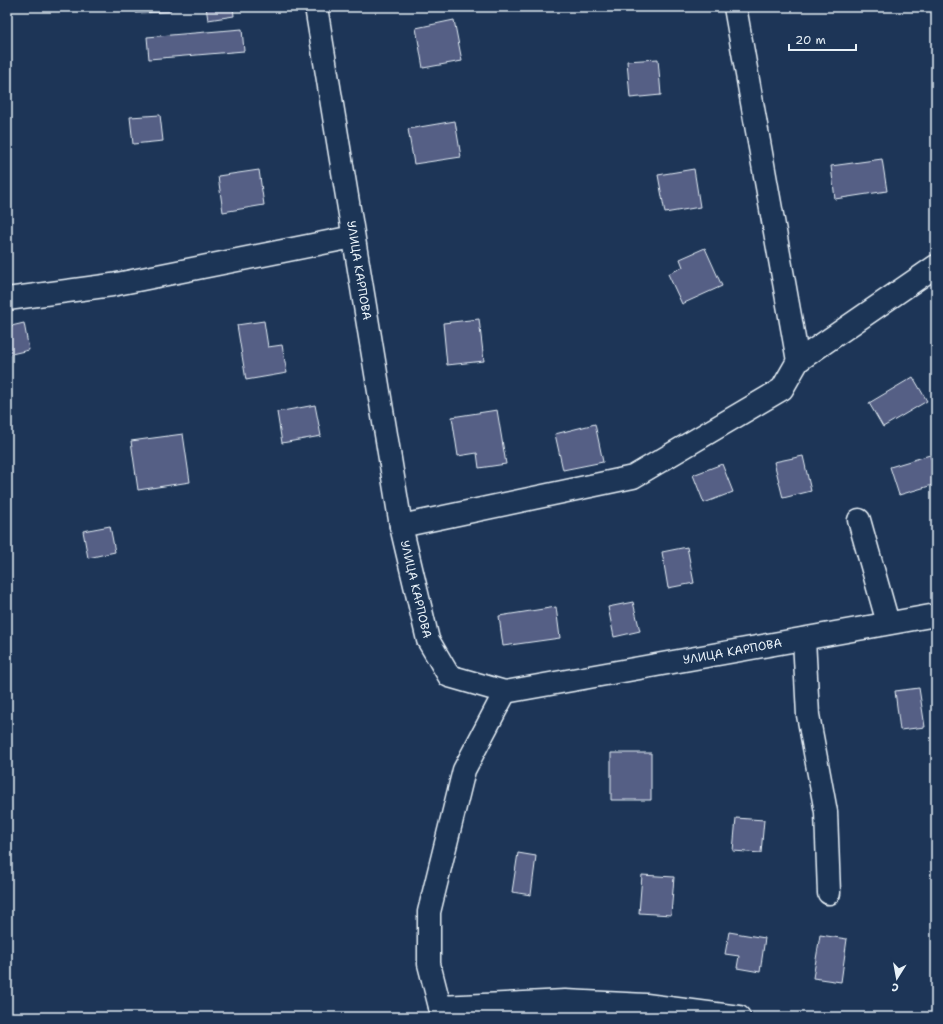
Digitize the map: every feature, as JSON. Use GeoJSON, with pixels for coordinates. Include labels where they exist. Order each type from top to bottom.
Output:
{"type":"FeatureCollection","features":[{"type":"Feature","properties":{"kind":"street","name":"УЛИЦА КАРПОВА"},"geometry":{"type":"LineString","coordinates":[[316,7],[401,526],[428,640],[449,676],[505,692],[936,615]]}},
{"type":"Feature","properties":{"kind":"street"},"geometry":{"type":"LineString","coordinates":[[734,7],[798,362]]}},
{"type":"Feature","properties":{"kind":"street"},"geometry":{"type":"LineString","coordinates":[[7,299],[112,284],[353,237]]}},
{"type":"Feature","properties":{"kind":"street"},"geometry":{"type":"LineString","coordinates":[[401,526],[633,477],[782,389],[798,362],[936,266]]}},
{"type":"Feature","properties":{"kind":"street"},"geometry":{"type":"LineString","coordinates":[[859,520],[888,623]]}},
{"type":"Feature","properties":{"kind":"street"},"geometry":{"type":"LineString","coordinates":[[804,639],[808,715],[826,812],[829,893]]}},
{"type":"Feature","properties":{"kind":"street"},"geometry":{"type":"LineString","coordinates":[[505,692],[464,770],[429,912],[428,964],[444,1012],[565,1001],[646,1005],[739,1017]]}},
{"type":"Feature","properties":{"kind":"building"},"geometry":{"type":"Polygon","coordinates":[[[136,7],[170,7],[170,12],[136,13],[136,7]]]}},
{"type":"Feature","properties":{"kind":"building"},"geometry":{"type":"Polygon","coordinates":[[[206,7],[233,7],[234,16],[208,20],[206,7]]]}},
{"type":"Feature","properties":{"kind":"building"},"geometry":{"type":"Polygon","coordinates":[[[454,20],[462,61],[423,68],[416,28],[454,20]]]}},
{"type":"Feature","properties":{"kind":"building"},"geometry":{"type":"Polygon","coordinates":[[[242,29],[244,51],[149,59],[147,37],[242,29]]]}},
{"type":"Feature","properties":{"kind":"building"},"geometry":{"type":"Polygon","coordinates":[[[658,59],[661,95],[630,98],[627,61],[658,59]]]}},
{"type":"Feature","properties":{"kind":"building"},"geometry":{"type":"Polygon","coordinates":[[[160,115],[163,141],[133,144],[130,117],[160,115]]]}},
{"type":"Feature","properties":{"kind":"building"},"geometry":{"type":"Polygon","coordinates":[[[455,121],[461,157],[414,164],[408,129],[455,121]]]}},
{"type":"Feature","properties":{"kind":"building"},"geometry":{"type":"Polygon","coordinates":[[[882,159],[887,191],[835,199],[831,166],[882,159]]]}},
{"type":"Feature","properties":{"kind":"building"},"geometry":{"type":"Polygon","coordinates":[[[694,169],[700,207],[665,213],[658,175],[694,169]]]}},
{"type":"Feature","properties":{"kind":"building"},"geometry":{"type":"Polygon","coordinates":[[[259,170],[264,205],[223,212],[218,176],[259,170]]]}},
{"type":"Feature","properties":{"kind":"building"},"geometry":{"type":"Polygon","coordinates":[[[705,248],[722,286],[682,304],[668,274],[683,267],[680,259],[705,248]]]}},
{"type":"Feature","properties":{"kind":"building"},"geometry":{"type":"Polygon","coordinates":[[[479,319],[484,361],[447,365],[443,323],[479,319]]]}},
{"type":"Feature","properties":{"kind":"building"},"geometry":{"type":"Polygon","coordinates":[[[264,321],[268,347],[282,345],[287,373],[246,380],[237,325],[264,321]]]}},
{"type":"Feature","properties":{"kind":"building"},"geometry":{"type":"Polygon","coordinates":[[[24,323],[29,350],[7,355],[7,327],[24,323]]]}},
{"type":"Feature","properties":{"kind":"building"},"geometry":{"type":"Polygon","coordinates":[[[913,377],[927,401],[883,427],[869,403],[913,377]]]}},
{"type":"Feature","properties":{"kind":"building"},"geometry":{"type":"Polygon","coordinates":[[[315,405],[321,436],[282,443],[277,412],[315,405]]]}},
{"type":"Feature","properties":{"kind":"building"},"geometry":{"type":"Polygon","coordinates":[[[497,410],[506,464],[479,468],[477,453],[458,456],[452,417],[497,410]]]}},
{"type":"Feature","properties":{"kind":"building"},"geometry":{"type":"Polygon","coordinates":[[[595,424],[603,462],[563,470],[555,434],[595,424]]]}},
{"type":"Feature","properties":{"kind":"building"},"geometry":{"type":"Polygon","coordinates":[[[183,434],[190,482],[138,490],[131,441],[183,434]]]}},
{"type":"Feature","properties":{"kind":"building"},"geometry":{"type":"Polygon","coordinates":[[[930,455],[936,475],[936,484],[899,495],[890,467],[930,455]]]}},
{"type":"Feature","properties":{"kind":"building"},"geometry":{"type":"Polygon","coordinates":[[[803,456],[811,491],[783,498],[774,462],[803,456]]]}},
{"type":"Feature","properties":{"kind":"building"},"geometry":{"type":"Polygon","coordinates":[[[722,464],[733,492],[704,503],[693,475],[722,464]]]}},
{"type":"Feature","properties":{"kind":"building"},"geometry":{"type":"Polygon","coordinates":[[[110,526],[115,552],[88,558],[83,531],[110,526]]]}},
{"type":"Feature","properties":{"kind":"building"},"geometry":{"type":"Polygon","coordinates":[[[687,547],[694,583],[668,588],[662,552],[687,547]]]}},
{"type":"Feature","properties":{"kind":"building"},"geometry":{"type":"Polygon","coordinates":[[[633,602],[640,631],[614,637],[608,607],[633,602]]]}},
{"type":"Feature","properties":{"kind":"building"},"geometry":{"type":"Polygon","coordinates":[[[556,607],[560,638],[503,646],[499,616],[556,607]]]}},
{"type":"Feature","properties":{"kind":"building"},"geometry":{"type":"Polygon","coordinates":[[[919,688],[925,727],[900,730],[895,691],[919,688]]]}},
{"type":"Feature","properties":{"kind":"building"},"geometry":{"type":"Polygon","coordinates":[[[611,753],[651,753],[651,800],[611,800],[611,753]]]}},
{"type":"Feature","properties":{"kind":"building"},"geometry":{"type":"Polygon","coordinates":[[[736,818],[764,820],[761,853],[733,851],[736,818]]]}},
{"type":"Feature","properties":{"kind":"building"},"geometry":{"type":"Polygon","coordinates":[[[518,853],[536,856],[531,895],[512,892],[518,853]]]}},
{"type":"Feature","properties":{"kind":"building"},"geometry":{"type":"Polygon","coordinates":[[[642,875],[674,877],[671,915],[639,913],[642,875]]]}},
{"type":"Feature","properties":{"kind":"building"},"geometry":{"type":"Polygon","coordinates":[[[729,932],[765,938],[760,972],[737,968],[739,956],[725,954],[729,932]]]}},
{"type":"Feature","properties":{"kind":"building"},"geometry":{"type":"Polygon","coordinates":[[[820,935],[847,939],[841,982],[813,978],[820,935]]]}}]}
